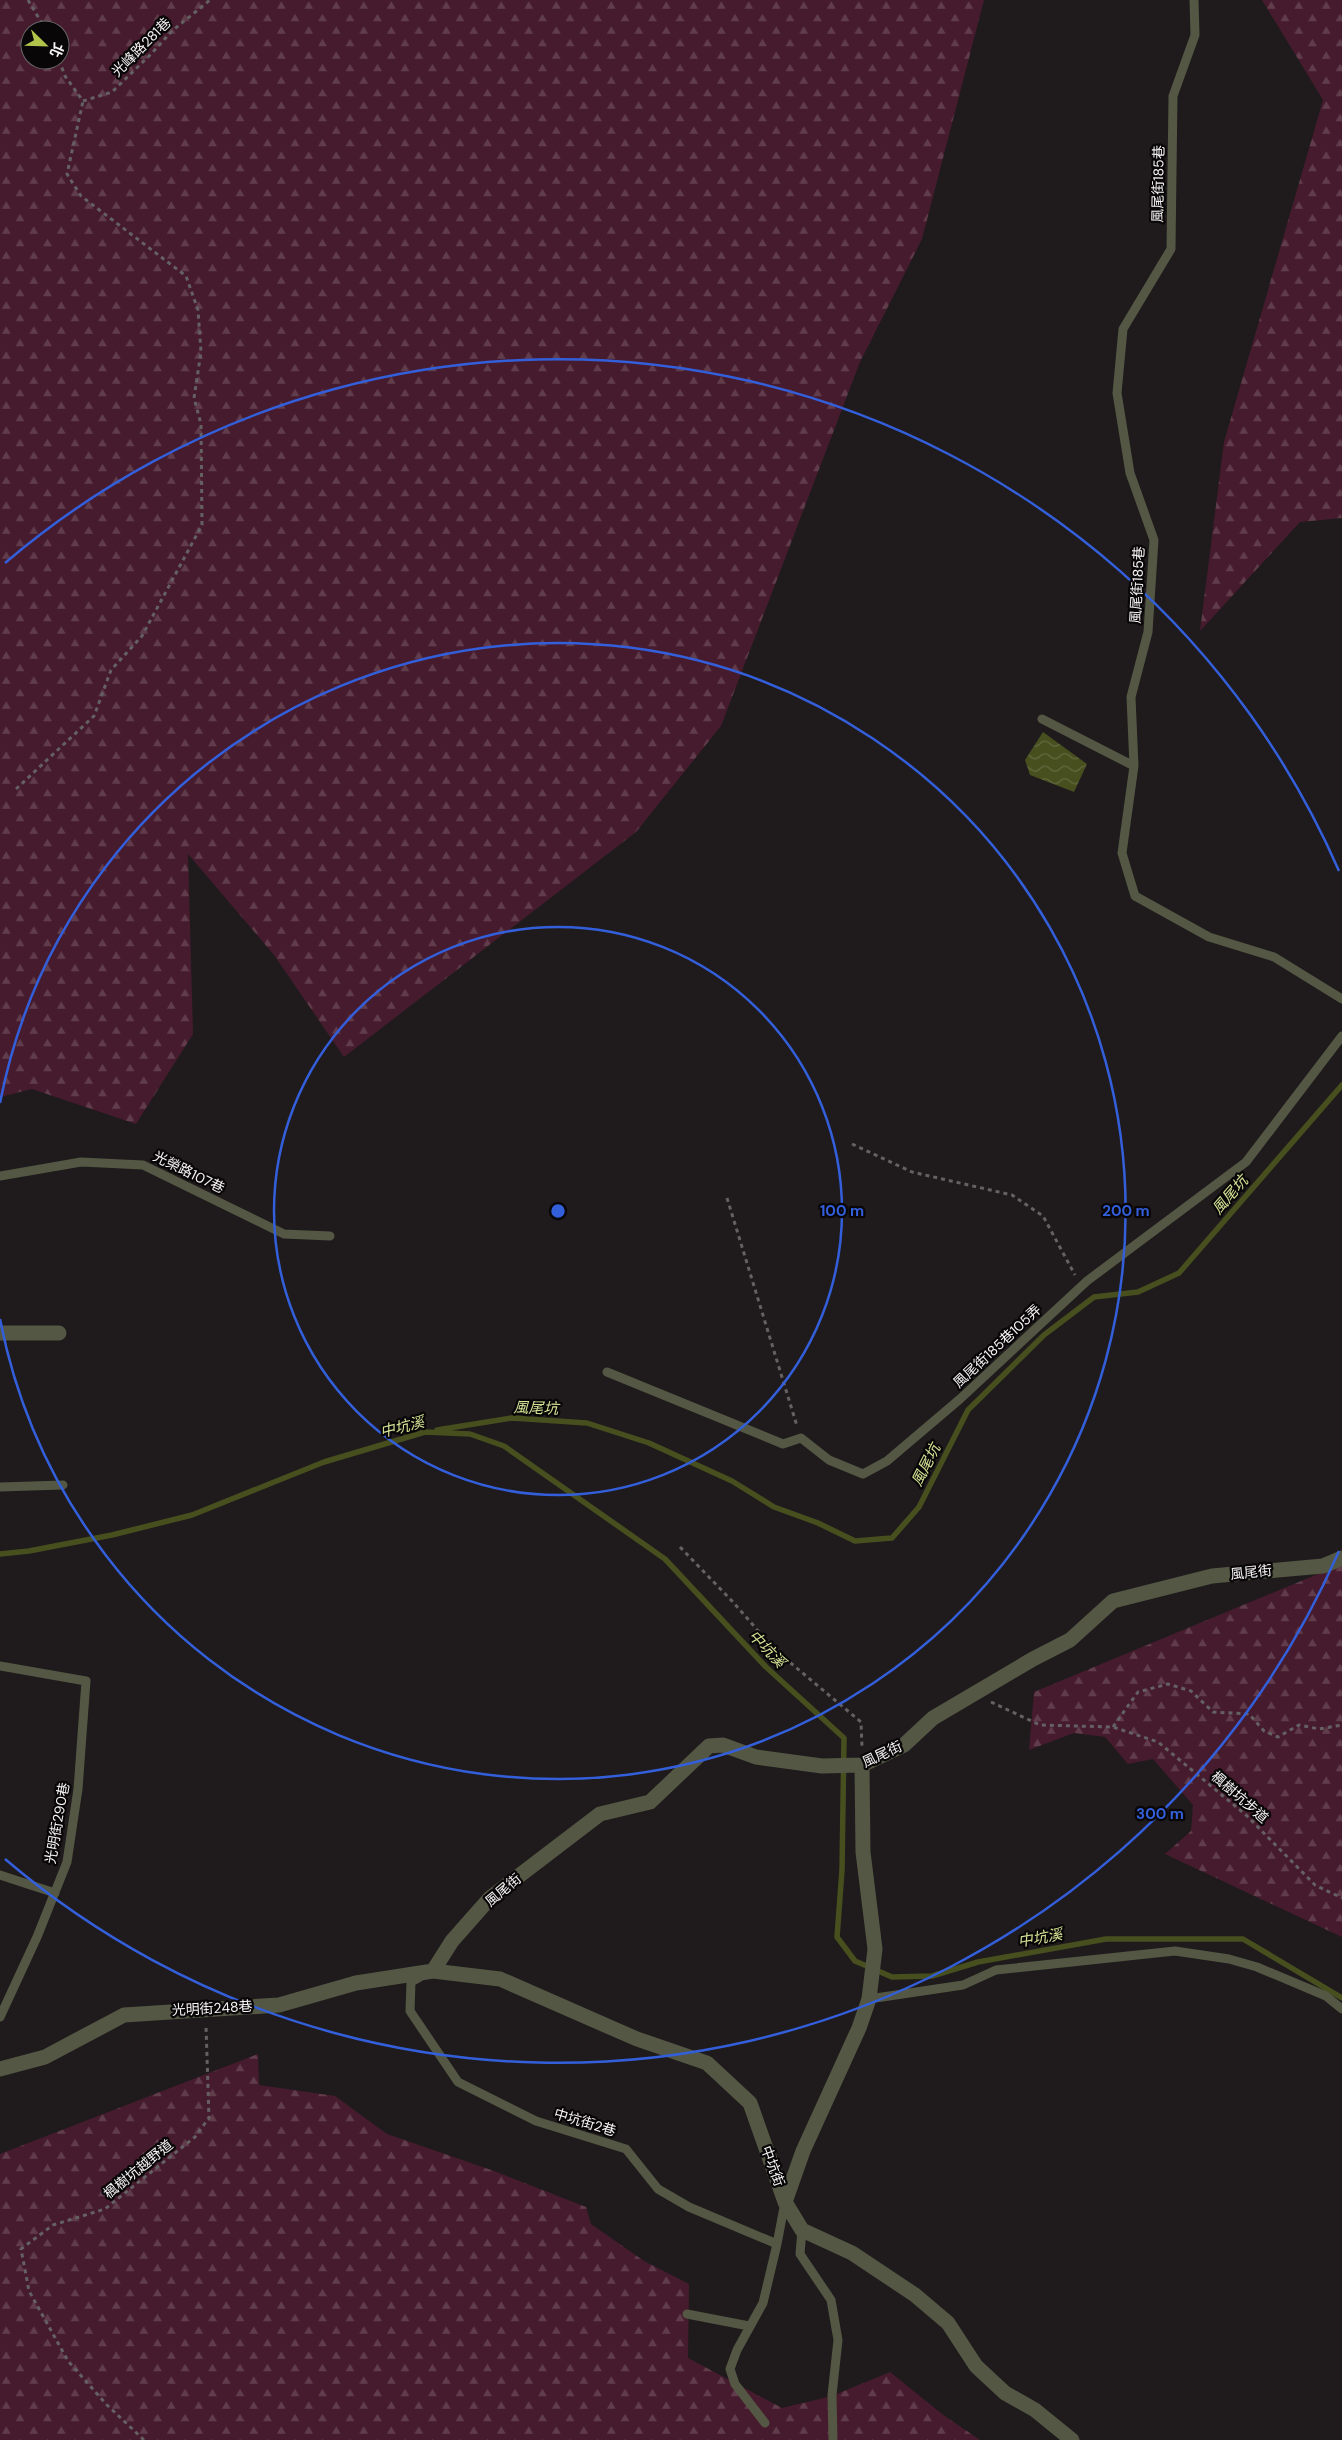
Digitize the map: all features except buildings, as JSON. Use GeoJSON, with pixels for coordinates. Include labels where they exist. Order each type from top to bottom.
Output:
{"type":"FeatureCollection","features":[{"type":"Feature","properties":{"kind":"street"},"geometry":{"type":"LineString","coordinates":[[0,1333],[59,1333]]}},
{"type":"Feature","properties":{"kind":"street","name":"風尾街"},"geometry":{"type":"LineString","coordinates":[[433,1971],[452,1941],[490,1898],[600,1814],[650,1802],[709,1746],[723,1745],[756,1757],[822,1766],[862,1765],[904,1745],[933,1718],[1033,1659],[1070,1640],[1113,1601],[1212,1576],[1323,1566],[1342,1558]]}},
{"type":"Feature","properties":{"kind":"street"},"geometry":{"type":"LineString","coordinates":[[786,2202],[803,2151],[859,2028],[869,1999],[875,1949],[863,1852],[862,1765]]}},
{"type":"Feature","properties":{"kind":"street","name":"光明街248巷"},"geometry":{"type":"LineString","coordinates":[[0,2068],[45,2057],[124,2015],[206,2008],[279,2005],[356,1983],[433,1971]]}},
{"type":"Feature","properties":{"kind":"street","name":"中坑街"},"geometry":{"type":"LineString","coordinates":[[433,1971],[500,1979],[637,2039],[708,2063],[750,2103],[786,2202],[802,2230]]}},
{"type":"Feature","properties":{"kind":"street"},"geometry":{"type":"LineString","coordinates":[[802,2230],[852,2254],[915,2295],[948,2323],[976,2366],[1005,2394],[1035,2410],[1072,2440]]}},
{"type":"Feature","properties":{"kind":"lane","name":"風尾街185巷"},"geometry":{"type":"LineString","coordinates":[[1194,0],[1195,35],[1173,96],[1171,250],[1123,329],[1117,393],[1130,473],[1154,540],[1148,632],[1131,697],[1134,766],[1122,853],[1135,896],[1209,937],[1274,957],[1342,1000]]}},
{"type":"Feature","properties":{"kind":"lane"},"geometry":{"type":"LineString","coordinates":[[1042,719],[1134,766]]}},
{"type":"Feature","properties":{"kind":"lane","name":"風尾街185巷105弄"},"geometry":{"type":"LineString","coordinates":[[801,1438],[829,1460],[864,1474],[887,1461],[960,1399],[1081,1286],[1246,1162],[1342,1036]]}},
{"type":"Feature","properties":{"kind":"lane","name":"光榮路107巷"},"geometry":{"type":"LineString","coordinates":[[0,1176],[81,1162],[143,1164],[284,1234],[330,1236]]}},
{"type":"Feature","properties":{"kind":"lane"},"geometry":{"type":"LineString","coordinates":[[608,1372],[783,1444],[801,1438]]}},
{"type":"Feature","properties":{"kind":"lane"},"geometry":{"type":"LineString","coordinates":[[0,1487],[63,1485]]}},
{"type":"Feature","properties":{"kind":"lane","name":"光明街290巷"},"geometry":{"type":"LineString","coordinates":[[0,1666],[86,1681],[78,1789],[67,1862],[0,2017]]}},
{"type":"Feature","properties":{"kind":"lane"},"geometry":{"type":"LineString","coordinates":[[0,1875],[55,1893]]}},
{"type":"Feature","properties":{"kind":"lane"},"geometry":{"type":"LineString","coordinates":[[869,1999],[963,1985],[996,1970],[1175,1951],[1228,1959],[1257,1967],[1326,1996],[1342,2009]]}},
{"type":"Feature","properties":{"kind":"lane","name":"中坑街2巷"},"geometry":{"type":"LineString","coordinates":[[433,1971],[412,1982],[410,2011],[458,2082],[536,2121],[626,2149],[658,2189],[690,2207],[777,2244]]}},
{"type":"Feature","properties":{"kind":"lane"},"geometry":{"type":"LineString","coordinates":[[764,2423],[735,2384],[730,2369],[749,2326],[763,2303],[786,2202]]}},
{"type":"Feature","properties":{"kind":"lane"},"geometry":{"type":"LineString","coordinates":[[802,2230],[800,2254],[831,2300],[838,2340],[832,2395],[833,2440]]}},
{"type":"Feature","properties":{"kind":"lane"},"geometry":{"type":"LineString","coordinates":[[687,2314],[749,2326]]}},
{"type":"Feature","properties":{"kind":"path"},"geometry":{"type":"LineString","coordinates":[[28,0],[40,20]]}},
{"type":"Feature","properties":{"kind":"path","name":"光峰路281巷"},"geometry":{"type":"LineString","coordinates":[[83,101],[112,92],[172,31],[210,0]]}},
{"type":"Feature","properties":{"kind":"path"},"geometry":{"type":"LineString","coordinates":[[16,789],[94,716],[111,670],[142,636],[202,526],[201,424],[194,398],[201,352],[198,310],[186,276],[81,196],[67,174],[83,101],[63,70]]}},
{"type":"Feature","properties":{"kind":"path"},"geometry":{"type":"LineString","coordinates":[[852,1144],[912,1172],[1012,1195],[1043,1216],[1081,1286]]}},
{"type":"Feature","properties":{"kind":"path"},"geometry":{"type":"LineString","coordinates":[[727,1198],[801,1438]]}},
{"type":"Feature","properties":{"kind":"path"},"geometry":{"type":"LineString","coordinates":[[680,1547],[774,1649],[861,1722],[862,1765]]}},
{"type":"Feature","properties":{"kind":"path"},"geometry":{"type":"LineString","coordinates":[[1113,1727],[1138,1692],[1168,1684],[1191,1691],[1213,1712],[1249,1714],[1264,1731],[1278,1737],[1299,1726],[1319,1729],[1342,1725]]}},
{"type":"Feature","properties":{"kind":"path","name":"楓樹坑步道"},"geometry":{"type":"LineString","coordinates":[[975,1694],[1040,1725],[1113,1727],[1158,1742],[1246,1815],[1315,1885],[1342,1898]]}},
{"type":"Feature","properties":{"kind":"path","name":"楓樹坑越野道"},"geometry":{"type":"LineString","coordinates":[[144,2440],[107,2405],[68,2362],[29,2291],[21,2249],[53,2225],[105,2209],[195,2137],[209,2118],[206,2008]]}},
{"type":"Feature","properties":{"kind":"green space"},"geometry":{"type":"Polygon","coordinates":[[[0,0],[984,0],[922,239],[860,362],[721,726],[636,832],[344,1057],[274,955],[188,854],[193,1034],[136,1124],[32,1089],[0,1097],[0,0]]]}},
{"type":"Feature","properties":{"kind":"green space"},"geometry":{"type":"Polygon","coordinates":[[[1262,0],[1342,0],[1342,518],[1300,522],[1200,631],[1224,442],[1323,100],[1262,0]]]}},
{"type":"Feature","properties":{"kind":"green space"},"geometry":{"type":"Polygon","coordinates":[[[1342,1564],[1342,1937],[1165,1854],[1191,1831],[1193,1805],[1153,1759],[1128,1764],[1105,1737],[1074,1733],[1029,1750],[1034,1692],[1342,1564]]]}},
{"type":"Feature","properties":{"kind":"green space"},"geometry":{"type":"Polygon","coordinates":[[[258,2054],[259,2085],[335,2096],[387,2134],[494,2171],[586,2207],[591,2224],[644,2261],[689,2284],[688,2358],[782,2408],[832,2396],[890,2372],[942,2414],[980,2440],[0,2440],[0,2154],[258,2054]]]}},
{"type":"Feature","properties":{"kind":"water"},"geometry":{"type":"Polygon","coordinates":[[[1043,732],[1087,764],[1074,792],[1030,775],[1025,760],[1043,732]]]}},
{"type":"Feature","properties":{"kind":"waterway","name":"風尾坑"},"geometry":{"type":"LineString","coordinates":[[437,1430],[512,1418],[587,1423],[649,1443],[732,1481],[774,1507],[818,1523],[855,1541],[892,1538],[919,1507],[968,1410],[1044,1335],[1094,1297],[1138,1292],[1179,1273],[1342,1085]]}},
{"type":"Feature","properties":{"kind":"waterway","name":"中坑溪"},"geometry":{"type":"LineString","coordinates":[[0,1554],[29,1551],[112,1535],[192,1515],[324,1462],[425,1432],[470,1434],[504,1446],[665,1559],[766,1667],[844,1738],[842,1870],[837,1937],[855,1961],[892,1977],[932,1976],[978,1962],[1106,1939],[1243,1939],[1342,1998]]}}]}
